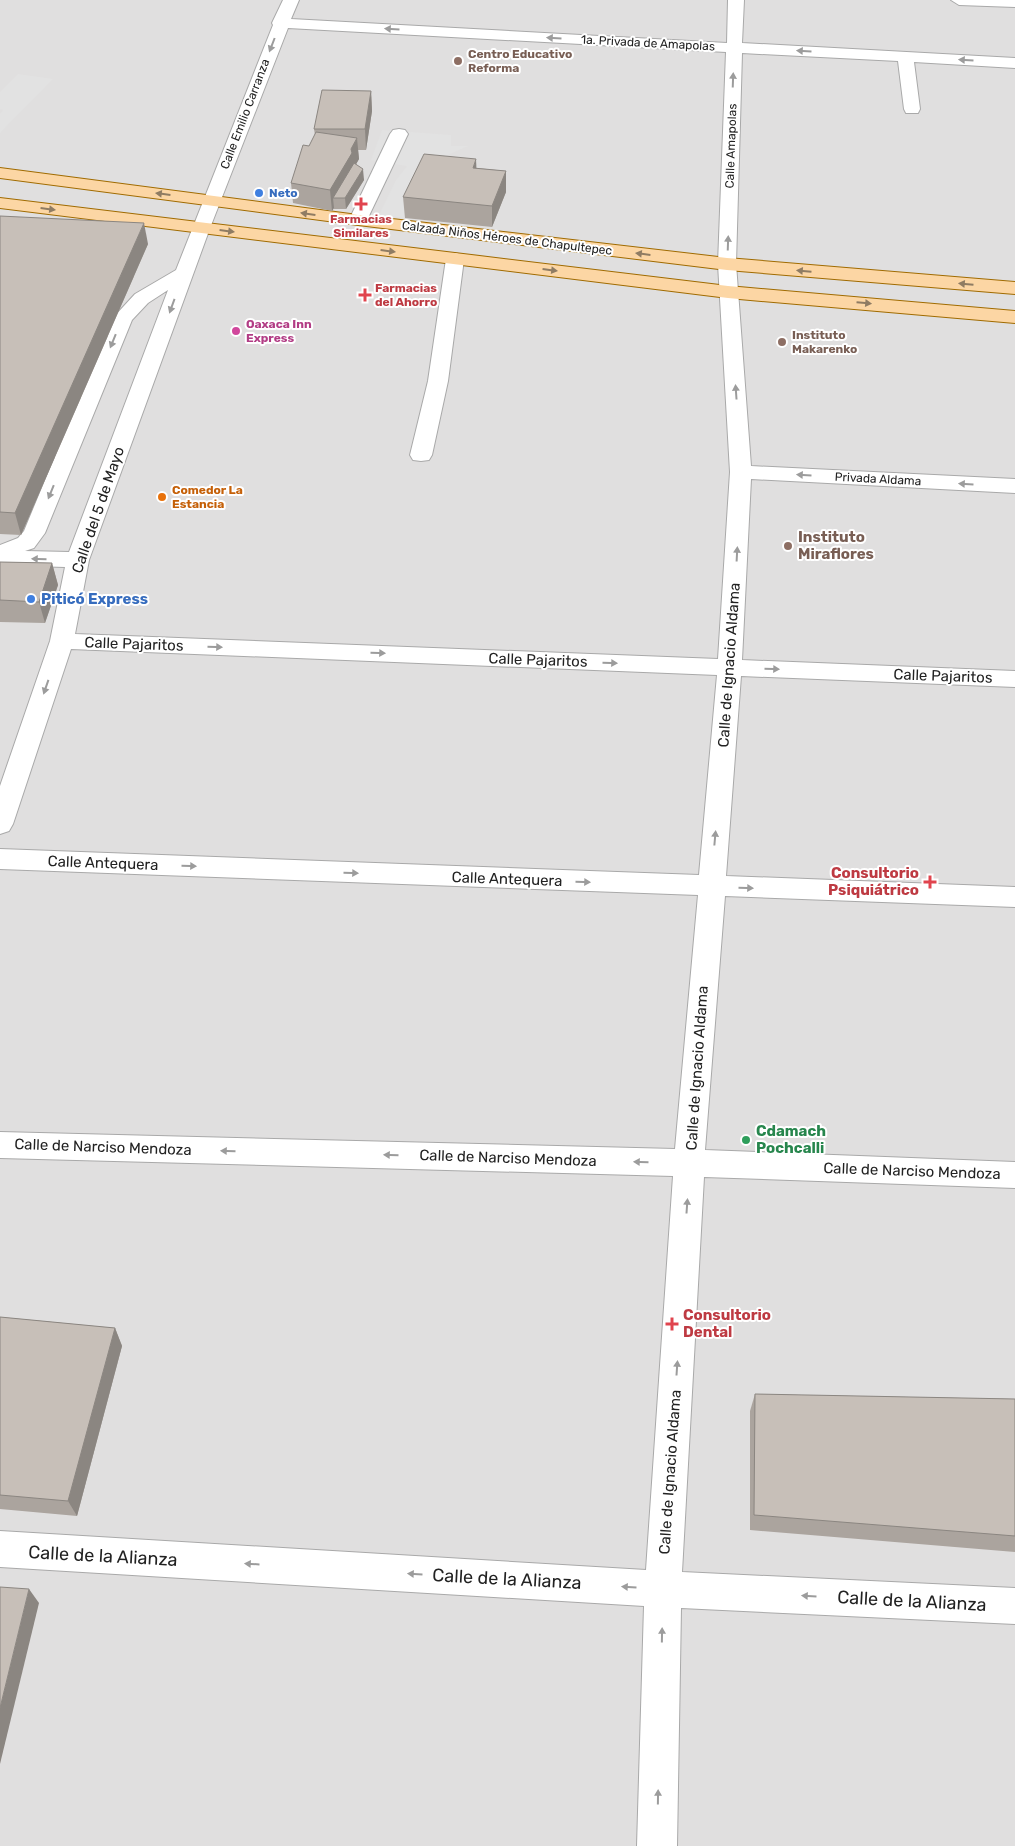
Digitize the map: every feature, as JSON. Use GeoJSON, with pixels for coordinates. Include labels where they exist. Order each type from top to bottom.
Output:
{"type":"FeatureCollection","features":[{"type":"Feature","properties":{"kind":"main road","name":"Calzada Niños Héroes de Chapultepec"},"geometry":{"type":"LineString","coordinates":[[0,173],[358,220],[727,264],[1015,288]]}},
{"type":"Feature","properties":{"kind":"main road","name":"Calzada Niños Héroes de Chapultepec"},"geometry":{"type":"LineString","coordinates":[[0,202],[728,292],[1015,316]]}},
{"type":"Feature","properties":{"kind":"street","name":"Calle Emilio Carranza"},"geometry":{"type":"LineString","coordinates":[[200,228],[280,23],[291,0]]}},
{"type":"Feature","properties":{"kind":"street","name":"Calle Amapolas"},"geometry":{"type":"LineString","coordinates":[[728,292],[727,264],[736,0]]}},
{"type":"Feature","properties":{"kind":"street"},"geometry":{"type":"LineString","coordinates":[[959,0],[1015,2]]}},
{"type":"Feature","properties":{"kind":"street","name":"1a. Privada de Amapolas"},"geometry":{"type":"LineString","coordinates":[[280,23],[1015,63]]}},
{"type":"Feature","properties":{"kind":"street"},"geometry":{"type":"LineString","coordinates":[[905,57],[912,109]]}},
{"type":"Feature","properties":{"kind":"street"},"geometry":{"type":"LineString","coordinates":[[358,220],[399,134]]}},
{"type":"Feature","properties":{"kind":"street","name":"Calle del 5 de Mayo"},"geometry":{"type":"LineString","coordinates":[[0,824],[62,641],[78,560],[200,228]]}},
{"type":"Feature","properties":{"kind":"street"},"geometry":{"type":"LineString","coordinates":[[421,455],[438,381],[455,259]]}},
{"type":"Feature","properties":{"kind":"street"},"geometry":{"type":"LineString","coordinates":[[0,553],[13,550],[26,543],[34,533],[127,311],[148,294],[183,274]]}},
{"type":"Feature","properties":{"kind":"street","name":"Calle de Ignacio Aldama"},"geometry":{"type":"LineString","coordinates":[[657,1846],[663,1589],[689,1163],[710,887],[730,667],[741,472],[728,292]]}},
{"type":"Feature","properties":{"kind":"street","name":"Privada Aldama"},"geometry":{"type":"LineString","coordinates":[[741,472],[1015,486]]}},
{"type":"Feature","properties":{"kind":"street"},"geometry":{"type":"LineString","coordinates":[[0,558],[78,560]]}},
{"type":"Feature","properties":{"kind":"street","name":"Calle Pajaritos"},"geometry":{"type":"LineString","coordinates":[[62,641],[1015,679]]}},
{"type":"Feature","properties":{"kind":"street","name":"Calle Antequera"},"geometry":{"type":"LineString","coordinates":[[0,859],[1015,897]]}},
{"type":"Feature","properties":{"kind":"street","name":"Calle de Narciso Mendoza"},"geometry":{"type":"LineString","coordinates":[[0,1145],[689,1163],[1015,1175]]}},
{"type":"Feature","properties":{"kind":"street","name":"Calle de la Alianza"},"geometry":{"type":"LineString","coordinates":[[0,1549],[663,1589],[1015,1606]]}},
{"type":"Feature","properties":{"kind":"shaded area"},"geometry":{"type":"Polygon","coordinates":[[[0,0],[1015,0],[1015,1846],[0,1846],[0,0]]]}},
{"type":"Feature","properties":{"kind":"shaded area"},"geometry":{"type":"Polygon","coordinates":[[[18,74],[53,79],[0,133],[0,114],[3,110],[0,109],[0,92],[18,74]]]}},
{"type":"Feature","properties":{"kind":"shaded area"},"geometry":{"type":"Polygon","coordinates":[[[382,130],[451,135],[451,146],[468,146],[443,157],[424,175],[405,218],[379,215],[396,180],[407,166],[371,160],[382,130]]]}},
{"type":"Feature","properties":{"kind":"building"},"geometry":{"type":"Polygon","coordinates":[[[322,90],[371,91],[365,129],[314,129],[322,90]]]}},
{"type":"Feature","properties":{"kind":"building"},"geometry":{"type":"Polygon","coordinates":[[[316,132],[357,138],[351,149],[352,153],[330,190],[291,183],[303,145],[309,146],[316,132]]]}},
{"type":"Feature","properties":{"kind":"building"},"geometry":{"type":"Polygon","coordinates":[[[424,154],[476,159],[473,168],[506,171],[492,206],[403,197],[424,154]]]}},
{"type":"Feature","properties":{"kind":"building"},"geometry":{"type":"Polygon","coordinates":[[[354,163],[363,169],[345,198],[333,198],[354,163]]]}},
{"type":"Feature","properties":{"kind":"building"},"geometry":{"type":"Polygon","coordinates":[[[0,216],[144,223],[15,513],[0,512],[0,216]]]}},
{"type":"Feature","properties":{"kind":"building"},"geometry":{"type":"Polygon","coordinates":[[[0,562],[52,563],[39,602],[0,600],[0,562]]]}},
{"type":"Feature","properties":{"kind":"building"},"geometry":{"type":"Polygon","coordinates":[[[0,1317],[115,1328],[68,1501],[0,1495],[0,1317]]]}},
{"type":"Feature","properties":{"kind":"building"},"geometry":{"type":"Polygon","coordinates":[[[755,1394],[1015,1399],[1015,1536],[754,1515],[755,1394]]]}},
{"type":"Feature","properties":{"kind":"building"},"geometry":{"type":"Polygon","coordinates":[[[0,1587],[29,1589],[0,1708],[0,1587]]]}},
{"type":"Feature","properties":{"kind":"place","name":"Centro Educativo Reforma"},"geometry":{"type":"Point","coordinates":[458,61]}},
{"type":"Feature","properties":{"kind":"place","name":"Neto"},"geometry":{"type":"Point","coordinates":[259,193]}},
{"type":"Feature","properties":{"kind":"place","name":"Farmacias Similares"},"geometry":{"type":"Point","coordinates":[361,204]}},
{"type":"Feature","properties":{"kind":"place","name":"Farmacias del Ahorro"},"geometry":{"type":"Point","coordinates":[365,295]}},
{"type":"Feature","properties":{"kind":"place","name":"Oaxaca Inn Express"},"geometry":{"type":"Point","coordinates":[236,331]}},
{"type":"Feature","properties":{"kind":"place","name":"Instituto Makarenko"},"geometry":{"type":"Point","coordinates":[782,342]}},
{"type":"Feature","properties":{"kind":"place","name":"Comedor La Estancia"},"geometry":{"type":"Point","coordinates":[162,497]}},
{"type":"Feature","properties":{"kind":"place","name":"Instituto Miraflores"},"geometry":{"type":"Point","coordinates":[788,546]}},
{"type":"Feature","properties":{"kind":"place","name":"Piticó Express"},"geometry":{"type":"Point","coordinates":[31,599]}},
{"type":"Feature","properties":{"kind":"place","name":"Consultorio Psiquiátrico"},"geometry":{"type":"Point","coordinates":[930,882]}},
{"type":"Feature","properties":{"kind":"place","name":"Cdamach Pochcalli"},"geometry":{"type":"Point","coordinates":[746,1140]}},
{"type":"Feature","properties":{"kind":"place","name":"Consultorio Dental"},"geometry":{"type":"Point","coordinates":[672,1324]}}]}
